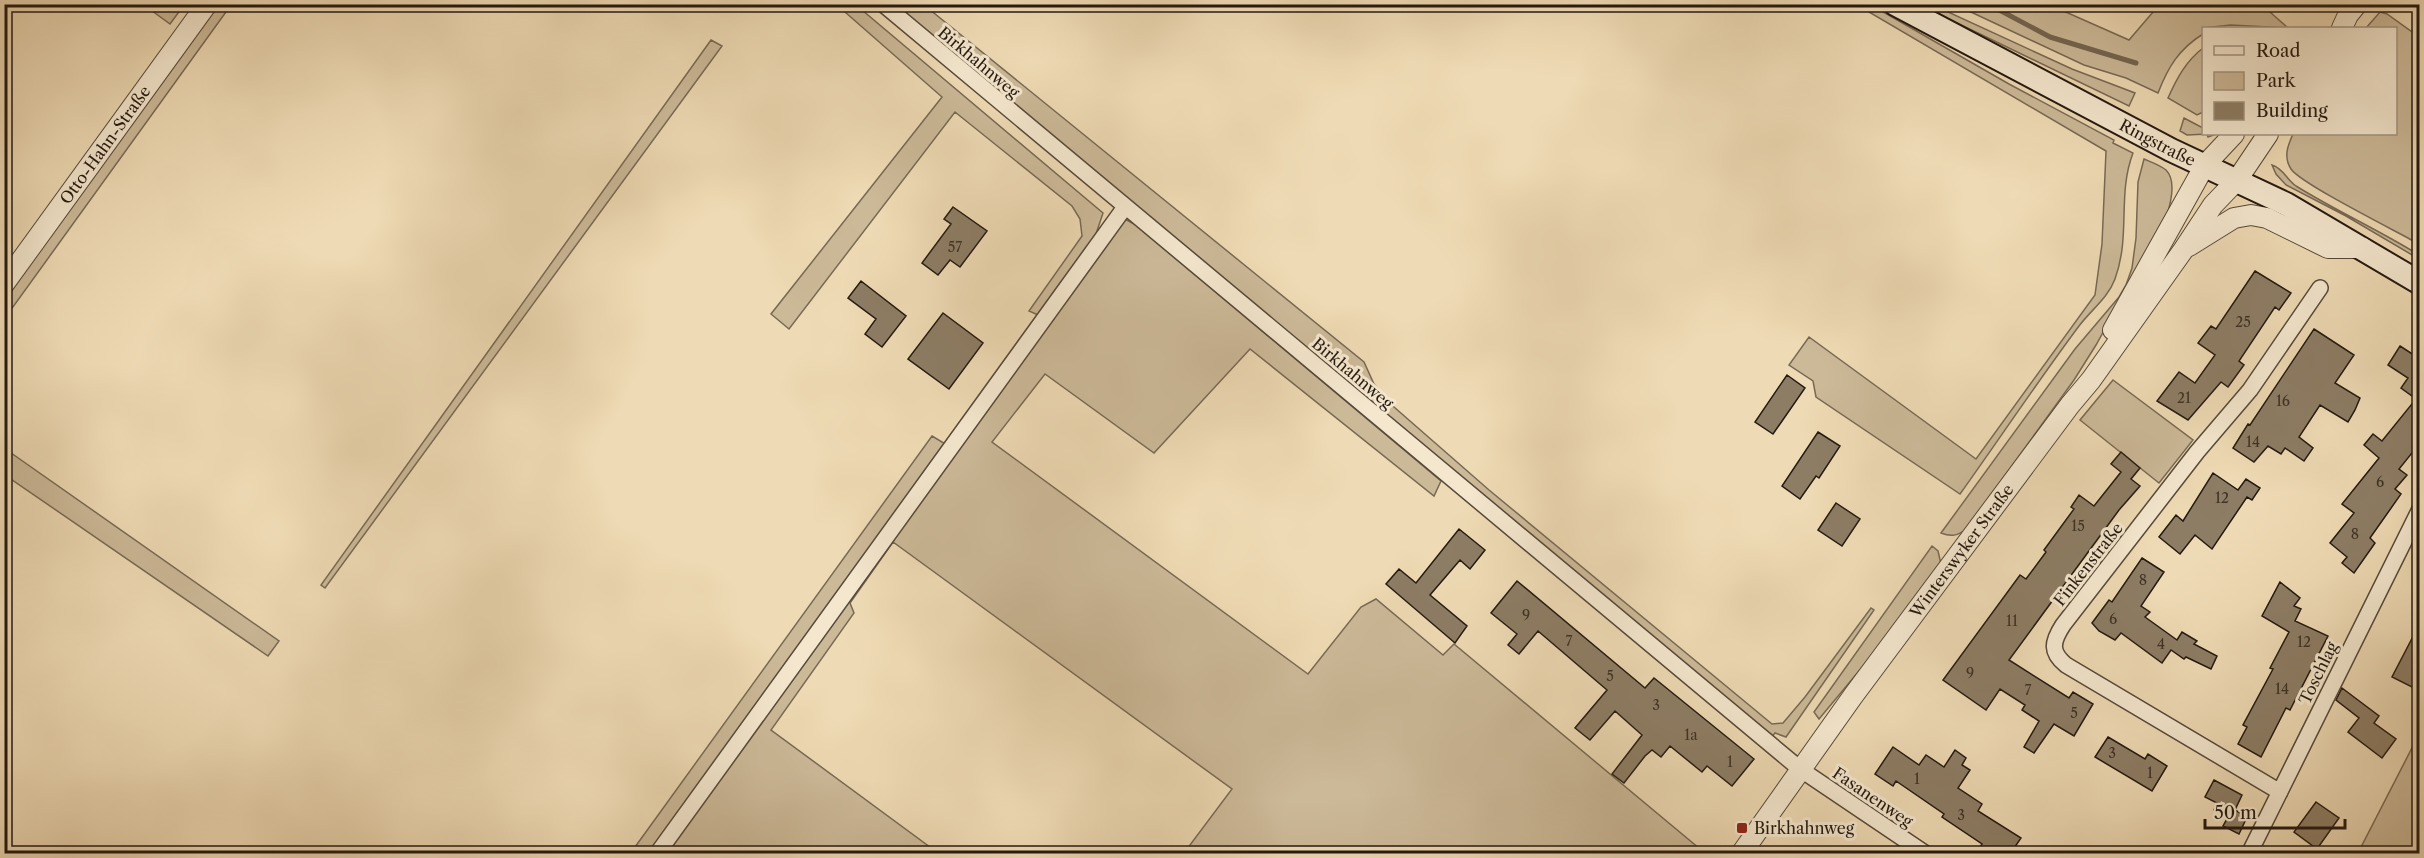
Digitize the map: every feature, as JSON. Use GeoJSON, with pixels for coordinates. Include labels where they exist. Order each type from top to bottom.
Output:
{"type":"FeatureCollection","features":[{"type":"Feature","properties":{"kind":"main road","name":"Ringstraße"},"geometry":{"type":"LineString","coordinates":[[1894,4],[2171,150],[2286,204],[2420,283]]}},
{"type":"Feature","properties":{"kind":"street","name":"Otto-Hahn-Straße"},"geometry":{"type":"LineString","coordinates":[[4,284],[207,4]]}},
{"type":"Feature","properties":{"kind":"street","name":"Birkhahnweg"},"geometry":{"type":"LineString","coordinates":[[883,4],[1800,769]]}},
{"type":"Feature","properties":{"kind":"street"},"geometry":{"type":"LineString","coordinates":[[2332,27],[2349,16]]}},
{"type":"Feature","properties":{"kind":"street"},"geometry":{"type":"LineString","coordinates":[[2070,405],[2084,374],[2110,335],[2205,165],[2233,135]]}},
{"type":"Feature","properties":{"kind":"street","name":"Winterswyker Straße"},"geometry":{"type":"LineString","coordinates":[[1741,854],[1800,769],[2070,405],[2091,380],[2213,205],[2237,180],[2267,135]]}},
{"type":"Feature","properties":{"kind":"street"},"geometry":{"type":"LineString","coordinates":[[657,854],[1125,207]]}},
{"type":"Feature","properties":{"kind":"street","name":"Winterswyker Straße"},"geometry":{"type":"LineString","coordinates":[[2184,249],[2234,218],[2251,215],[2267,218],[2328,248],[2364,248]]}},
{"type":"Feature","properties":{"kind":"street","name":"Finkenstraße"},"geometry":{"type":"LineString","coordinates":[[2280,792],[2066,665],[2056,657],[2052,646],[2055,636],[2128,541],[2250,390],[2320,288]]}},
{"type":"Feature","properties":{"kind":"street","name":"Toschlag"},"geometry":{"type":"LineString","coordinates":[[2249,854],[2420,509]]}},
{"type":"Feature","properties":{"kind":"street","name":"Fasanenweg"},"geometry":{"type":"LineString","coordinates":[[1800,769],[1926,854]]}},
{"type":"Feature","properties":{"kind":"green space"},"geometry":{"type":"Polygon","coordinates":[[[144,5],[184,5],[170,24],[144,5]]]}},
{"type":"Feature","properties":{"kind":"green space"},"geometry":{"type":"Polygon","coordinates":[[[218,5],[231,5],[5,318],[5,299],[218,5]]]}},
{"type":"Feature","properties":{"kind":"green space"},"geometry":{"type":"Polygon","coordinates":[[[837,5],[856,5],[1103,213],[1095,237],[1038,315],[1029,311],[1082,236],[1080,219],[1072,206],[955,112],[789,329],[771,314],[942,97],[837,5]]]}},
{"type":"Feature","properties":{"kind":"green space"},"geometry":{"type":"Polygon","coordinates":[[[894,5],[924,5],[1364,362],[1374,384],[1394,407],[1489,490],[1772,724],[1783,723],[1871,608],[1874,610],[1786,737],[1775,733],[1770,739],[894,5]]]}},
{"type":"Feature","properties":{"kind":"green space"},"geometry":{"type":"Polygon","coordinates":[[[1857,5],[1871,5],[2009,84],[2114,140],[2113,143],[2133,153],[2126,184],[2120,263],[2112,286],[2064,347],[1960,494],[1816,397],[1813,381],[1789,365],[1809,337],[1976,459],[2095,295],[2102,244],[2106,151],[1857,5]]]}},
{"type":"Feature","properties":{"kind":"green space"},"geometry":{"type":"Polygon","coordinates":[[[1920,5],[1933,5],[2072,69],[2135,93],[2129,106],[1920,5]]]}},
{"type":"Feature","properties":{"kind":"green space"},"geometry":{"type":"Polygon","coordinates":[[[1956,5],[2050,5],[2129,40],[2159,5],[2262,5],[2287,27],[2231,25],[2202,27],[2202,35],[2175,59],[2158,93],[2126,78],[2084,65],[1956,5]]]}},
{"type":"Feature","properties":{"kind":"green space"},"geometry":{"type":"Polygon","coordinates":[[[2380,12],[2387,14],[2419,37],[2419,244],[2312,185],[2291,169],[2287,160],[2288,147],[2293,135],[2397,135],[2397,27],[2367,27],[2380,12]]]}},
{"type":"Feature","properties":{"kind":"green space"},"geometry":{"type":"Polygon","coordinates":[[[711,40],[722,46],[325,588],[321,585],[711,40]]]}},
{"type":"Feature","properties":{"kind":"green space"},"geometry":{"type":"Polygon","coordinates":[[[2202,49],[2202,112],[2197,115],[2168,98],[2182,70],[2202,49]]]}},
{"type":"Feature","properties":{"kind":"green space"},"geometry":{"type":"Polygon","coordinates":[[[2184,118],[2202,127],[2202,134],[2187,135],[2180,131],[2184,118]]]}},
{"type":"Feature","properties":{"kind":"green space"},"geometry":{"type":"Polygon","coordinates":[[[2144,159],[2166,170],[2171,180],[2172,194],[2166,218],[2096,345],[2074,380],[1966,529],[1954,535],[1941,533],[2075,349],[2119,297],[2126,285],[2132,268],[2136,238],[2138,182],[2144,159]]]}},
{"type":"Feature","properties":{"kind":"green space"},"geometry":{"type":"Polygon","coordinates":[[[2272,165],[2296,186],[2404,246],[2419,255],[2419,259],[2346,216],[2286,185],[2276,174],[2272,165]]]}},
{"type":"Feature","properties":{"kind":"green space"},"geometry":{"type":"Polygon","coordinates":[[[1125,219],[1136,225],[1441,481],[1434,496],[1250,349],[1154,453],[1045,374],[992,442],[1308,674],[1361,607],[1376,599],[1443,655],[1454,644],[1706,854],[1184,853],[1232,789],[893,542],[850,603],[854,613],[771,730],[938,853],[662,854],[1125,219]]]}},
{"type":"Feature","properties":{"kind":"green space"},"geometry":{"type":"Polygon","coordinates":[[[2113,380],[2193,440],[2159,483],[2080,420],[2113,380]]]}},
{"type":"Feature","properties":{"kind":"green space"},"geometry":{"type":"Polygon","coordinates":[[[932,436],[947,445],[651,853],[630,854],[932,436]]]}},
{"type":"Feature","properties":{"kind":"green space"},"geometry":{"type":"Polygon","coordinates":[[[4,448],[279,641],[268,656],[5,475],[4,448]]]}},
{"type":"Feature","properties":{"kind":"green space"},"geometry":{"type":"Polygon","coordinates":[[[1932,546],[1938,551],[1941,564],[1879,647],[1819,719],[1814,712],[1932,546]]]}},
{"type":"Feature","properties":{"kind":"green space"},"geometry":{"type":"Polygon","coordinates":[[[2414,744],[2419,748],[2419,853],[2358,853],[2414,744]]]}},
{"type":"Feature","properties":{"kind":"building"},"geometry":{"type":"Polygon","coordinates":[[[953,207],[987,231],[960,267],[950,260],[938,275],[922,263],[951,224],[944,219],[953,207]]]}},
{"type":"Feature","properties":{"kind":"building"},"geometry":{"type":"Polygon","coordinates":[[[2255,271],[2291,293],[2279,310],[2275,307],[2239,361],[2244,365],[2228,387],[2221,382],[2188,420],[2157,401],[2179,372],[2195,383],[2215,355],[2198,343],[2211,326],[2216,329],[2255,271]]]}},
{"type":"Feature","properties":{"kind":"building"},"geometry":{"type":"Polygon","coordinates":[[[861,281],[906,316],[882,347],[865,334],[876,319],[848,298],[861,281]]]}},
{"type":"Feature","properties":{"kind":"building"},"geometry":{"type":"Polygon","coordinates":[[[943,313],[983,343],[949,389],[908,359],[943,313]]]}},
{"type":"Feature","properties":{"kind":"building"},"geometry":{"type":"Polygon","coordinates":[[[2314,329],[2354,355],[2335,383],[2360,398],[2355,410],[2348,422],[2320,405],[2299,437],[2313,448],[2304,461],[2285,448],[2281,454],[2268,446],[2254,462],[2233,448],[2314,329]]]}},
{"type":"Feature","properties":{"kind":"building"},"geometry":{"type":"Polygon","coordinates":[[[2400,346],[2420,359],[2420,443],[2399,469],[2407,475],[2395,489],[2401,494],[2370,538],[2375,543],[2354,573],[2342,563],[2347,557],[2330,543],[2354,513],[2342,504],[2379,458],[2364,445],[2373,434],[2382,441],[2416,399],[2401,388],[2408,378],[2388,365],[2400,346]]]}},
{"type":"Feature","properties":{"kind":"building"},"geometry":{"type":"Polygon","coordinates":[[[1787,375],[1805,388],[1773,434],[1755,422],[1787,375]]]}},
{"type":"Feature","properties":{"kind":"building"},"geometry":{"type":"Polygon","coordinates":[[[1818,432],[1840,446],[1819,478],[1816,476],[1800,499],[1782,486],[1818,432]]]}},
{"type":"Feature","properties":{"kind":"building"},"geometry":{"type":"Polygon","coordinates":[[[2121,452],[2140,468],[2131,479],[2140,486],[2119,510],[2009,660],[2069,698],[2073,692],[2093,704],[2074,736],[2054,724],[2034,753],[2024,747],[2039,721],[2022,710],[2025,705],[2000,689],[1986,710],[1943,680],[2020,575],[2026,579],[2046,552],[2044,550],[2074,509],[2071,507],[2079,495],[2094,506],[2121,472],[2111,464],[2121,452]]]}},
{"type":"Feature","properties":{"kind":"building"},"geometry":{"type":"Polygon","coordinates":[[[2213,473],[2238,490],[2246,479],[2260,488],[2252,500],[2247,497],[2212,549],[2195,535],[2180,554],[2159,537],[2176,515],[2183,521],[2213,473]]]}},
{"type":"Feature","properties":{"kind":"building"},"geometry":{"type":"Polygon","coordinates":[[[1836,503],[1860,519],[1842,546],[1818,530],[1836,503]]]}},
{"type":"Feature","properties":{"kind":"building"},"geometry":{"type":"Polygon","coordinates":[[[1459,529],[1485,550],[1470,569],[1460,560],[1430,595],[1467,626],[1455,643],[1386,584],[1399,569],[1416,583],[1459,529]]]}},
{"type":"Feature","properties":{"kind":"building"},"geometry":{"type":"Polygon","coordinates":[[[2142,558],[2164,572],[2141,606],[2150,612],[2145,617],[2177,640],[2182,632],[2197,641],[2194,644],[2217,656],[2211,669],[2186,657],[2184,659],[2171,650],[2162,663],[2121,633],[2115,640],[2099,631],[2092,623],[2109,600],[2112,602],[2142,558]]]}},
{"type":"Feature","properties":{"kind":"building"},"geometry":{"type":"Polygon","coordinates":[[[1517,581],[1645,688],[1654,678],[1754,759],[1732,786],[1707,766],[1702,772],[1670,746],[1661,757],[1652,750],[1624,783],[1612,774],[1642,735],[1615,711],[1590,740],[1575,728],[1607,690],[1538,631],[1519,654],[1508,645],[1517,634],[1491,613],[1517,581]]]}},
{"type":"Feature","properties":{"kind":"building"},"geometry":{"type":"Polygon","coordinates":[[[2280,582],[2300,598],[2294,606],[2301,609],[2295,621],[2328,636],[2290,710],[2286,708],[2261,757],[2238,744],[2247,727],[2243,725],[2273,669],[2270,668],[2289,632],[2262,616],[2280,582]]]}},
{"type":"Feature","properties":{"kind":"building"},"geometry":{"type":"Polygon","coordinates":[[[2420,623],[2420,676],[2414,688],[2392,677],[2420,623]]]}},
{"type":"Feature","properties":{"kind":"building"},"geometry":{"type":"Polygon","coordinates":[[[2342,688],[2379,716],[2374,723],[2396,739],[2382,758],[2348,732],[2359,718],[2336,700],[2342,688]]]}},
{"type":"Feature","properties":{"kind":"building"},"geometry":{"type":"Polygon","coordinates":[[[2108,737],[2145,759],[2148,754],[2167,766],[2152,791],[2095,757],[2108,737]]]}},
{"type":"Feature","properties":{"kind":"building"},"geometry":{"type":"Polygon","coordinates":[[[1893,747],[1919,765],[1926,755],[1944,767],[1955,750],[1966,758],[1962,765],[1970,770],[1958,788],[1982,804],[1978,811],[2021,838],[2010,854],[1989,854],[1980,847],[1982,844],[1942,817],[1944,814],[1896,781],[1893,786],[1875,774],[1893,747]]]}},
{"type":"Feature","properties":{"kind":"building"},"geometry":{"type":"Polygon","coordinates":[[[2214,780],[2242,795],[2235,810],[2247,817],[2239,834],[2223,826],[2228,817],[2214,810],[2217,803],[2205,797],[2214,780]]]}},
{"type":"Feature","properties":{"kind":"building"},"geometry":{"type":"Polygon","coordinates":[[[2316,802],[2339,818],[2317,849],[2294,832],[2316,802]]]}},
{"type":"Feature","properties":{"kind":"waterway"},"geometry":{"type":"LineString","coordinates":[[1988,4],[2050,37],[2136,63]]}},
{"type":"Feature","properties":{"kind":"place","name":"Birkhahnweg"},"geometry":{"type":"Point","coordinates":[1742,828]}}]}
